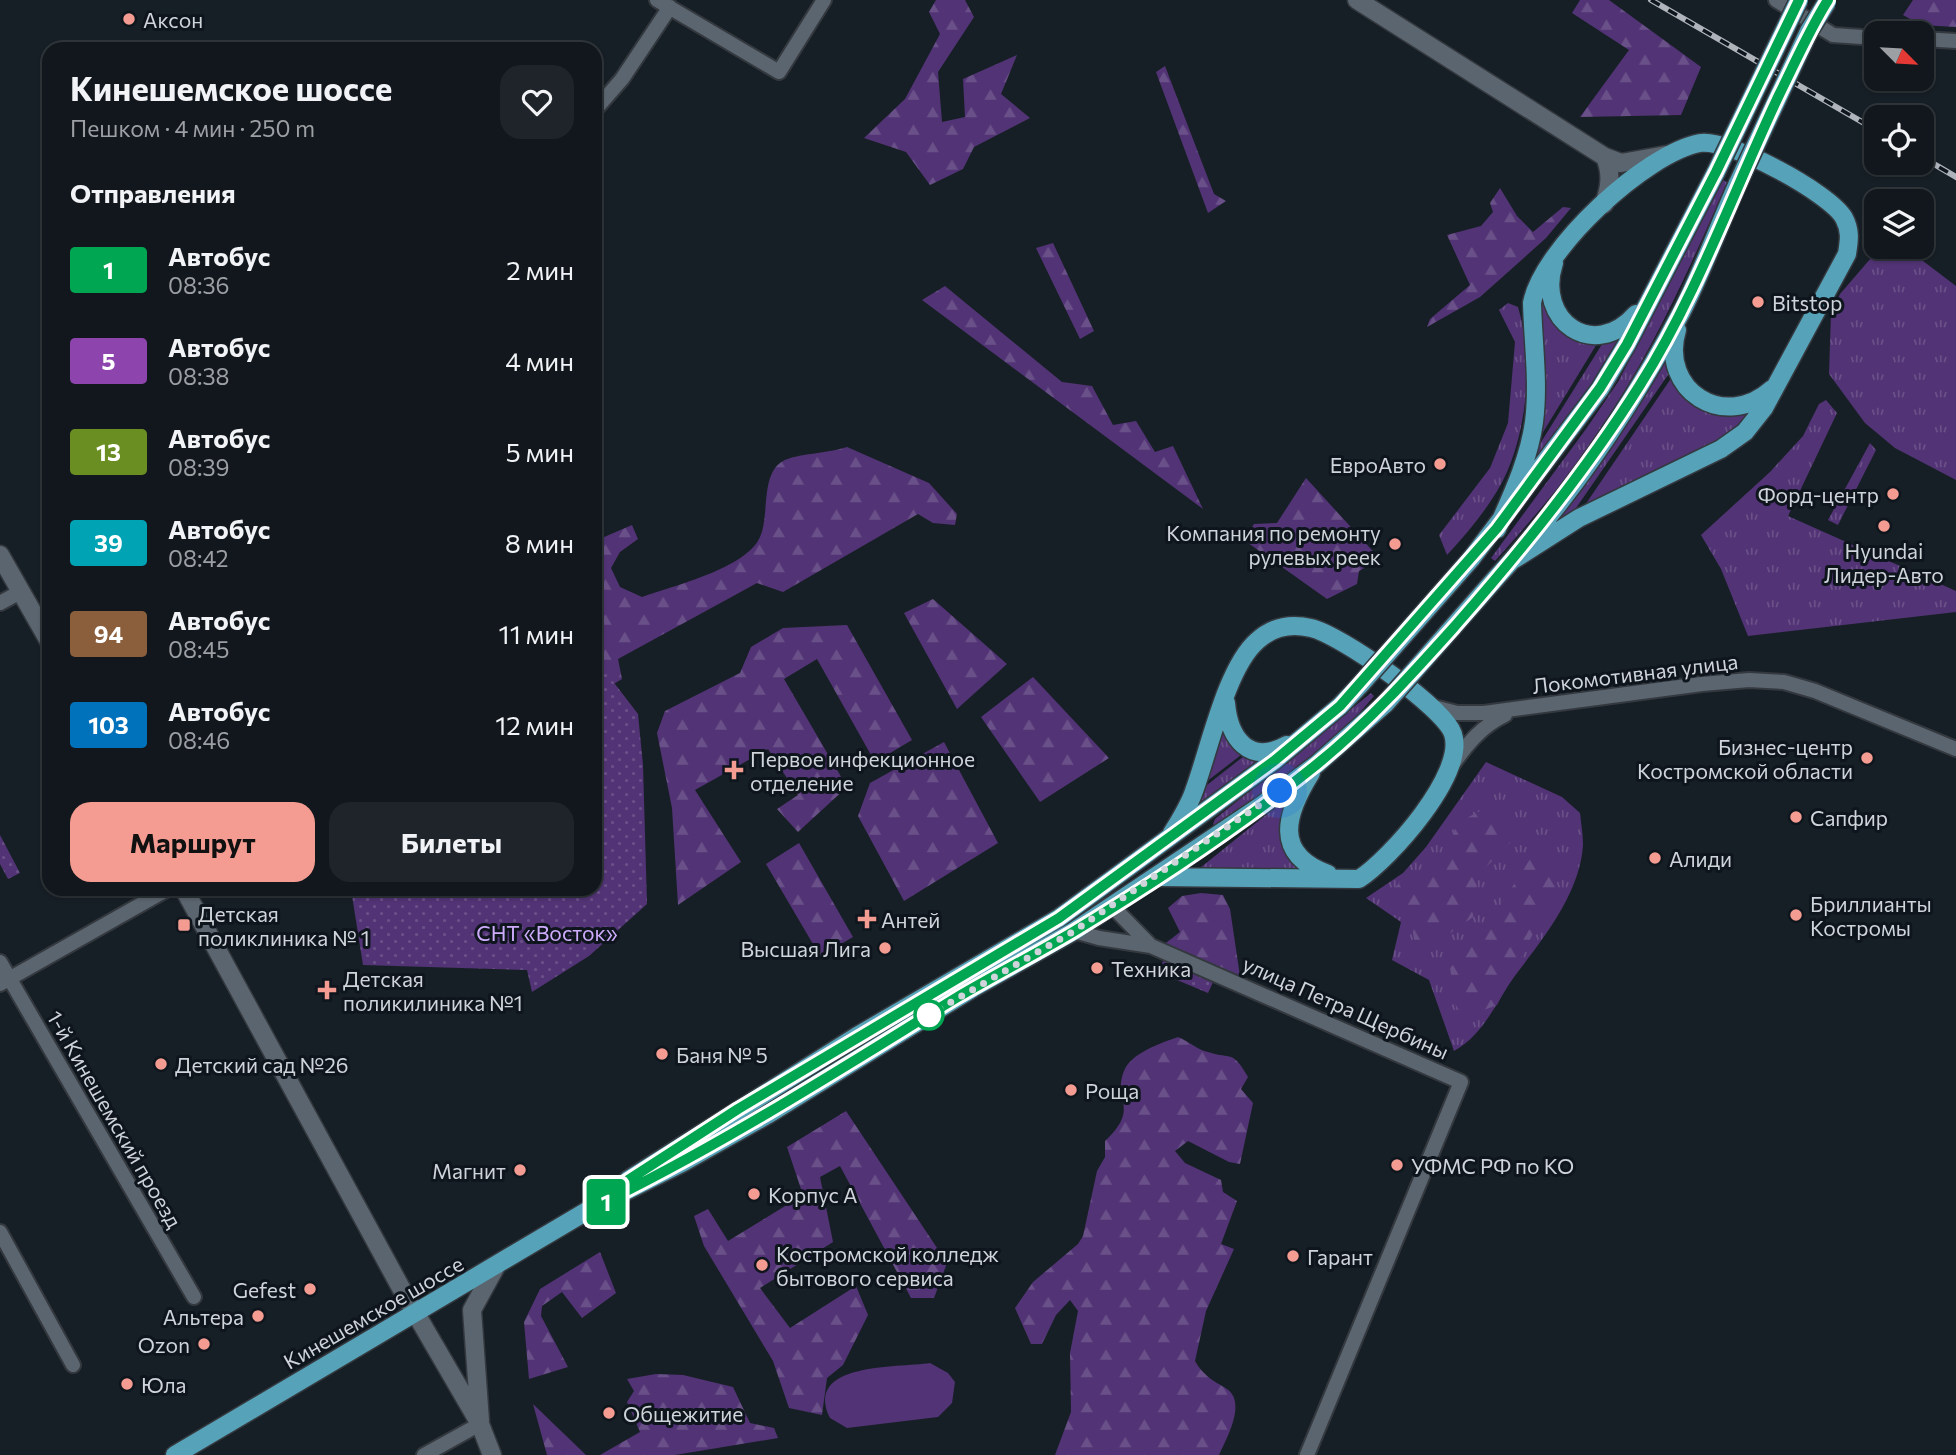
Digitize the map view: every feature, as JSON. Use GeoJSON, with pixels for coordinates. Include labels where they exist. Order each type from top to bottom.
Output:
{"type":"FeatureCollection","features":[{"type":"Feature","properties":{"kind":"main road"},"geometry":{"type":"LineString","coordinates":[[1497,528],[1600,388],[1716,172],[1799,0]]}},
{"type":"Feature","properties":{"kind":"main road"},"geometry":{"type":"LineString","coordinates":[[1338,878],[1312,869],[1296,855],[1289,837],[1290,812],[1317,764],[1385,704],[1513,560],[1605,439],[1643,381],[1683,309],[1738,183],[1810,31],[1828,1]]}},
{"type":"Feature","properties":{"kind":"main road"},"geometry":{"type":"LineString","coordinates":[[1497,528],[1514,491],[1534,424],[1537,386],[1532,303],[1542,273],[1557,253],[1619,188],[1666,155],[1700,143],[1726,146],[1809,187],[1843,217],[1850,234],[1847,254],[1764,408],[1745,432],[1721,449],[1579,518],[1513,560]]}},
{"type":"Feature","properties":{"kind":"main road"},"geometry":{"type":"LineString","coordinates":[[1557,253],[1550,274],[1552,301],[1565,324],[1578,332],[1603,335],[1624,328],[1651,296]]}},
{"type":"Feature","properties":{"kind":"main road"},"geometry":{"type":"LineString","coordinates":[[1683,309],[1672,356],[1676,369],[1692,391],[1708,402],[1726,408],[1745,407],[1760,400],[1777,384]]}},
{"type":"Feature","properties":{"kind":"main road","name":"Кинешемское шоссе"},"geometry":{"type":"LineString","coordinates":[[592,1208],[619,1186],[738,1109],[1059,918],[1166,842],[1311,731],[1360,685],[1497,528]]}},
{"type":"Feature","properties":{"kind":"main road"},"geometry":{"type":"LineString","coordinates":[[1158,877],[1359,879],[1380,865],[1435,793],[1453,764],[1454,737],[1447,721],[1434,707],[1353,650],[1313,628],[1291,625],[1273,629],[1243,654],[1194,793],[1166,842]]}},
{"type":"Feature","properties":{"kind":"main road"},"geometry":{"type":"LineString","coordinates":[[1226,697],[1232,733],[1251,750],[1277,751],[1311,731]]}},
{"type":"Feature","properties":{"kind":"main road","name":"Кинешемское шоссе"},"geometry":{"type":"LineString","coordinates":[[176,1455],[592,1208],[682,1163],[767,1115],[962,995],[1074,931],[1158,877],[1317,764]]}},
{"type":"Feature","properties":{"kind":"street"},"geometry":{"type":"LineString","coordinates":[[602,102],[622,79],[664,4],[779,72],[824,0]]}},
{"type":"Feature","properties":{"kind":"street"},"geometry":{"type":"LineString","coordinates":[[1357,0],[1605,157],[1621,163],[1666,155]]}},
{"type":"Feature","properties":{"kind":"street"},"geometry":{"type":"LineString","coordinates":[[1776,0],[1833,35],[1864,37]]}},
{"type":"Feature","properties":{"kind":"street"},"geometry":{"type":"LineString","coordinates":[[1934,40],[1956,41]]}},
{"type":"Feature","properties":{"kind":"street"},"geometry":{"type":"LineString","coordinates":[[1604,204],[1610,189],[1610,168],[1605,157]]}},
{"type":"Feature","properties":{"kind":"street"},"geometry":{"type":"LineString","coordinates":[[0,555],[42,628]]}},
{"type":"Feature","properties":{"kind":"street"},"geometry":{"type":"LineString","coordinates":[[0,603],[22,591]]}},
{"type":"Feature","properties":{"kind":"street","name":"Локомотивная улица"},"geometry":{"type":"LineString","coordinates":[[1434,707],[1457,713],[1516,709],[1702,684],[1749,680],[1784,682],[1815,691],[1956,749]]}},
{"type":"Feature","properties":{"kind":"street"},"geometry":{"type":"LineString","coordinates":[[1453,764],[1489,723],[1516,709]]}},
{"type":"Feature","properties":{"kind":"street"},"geometry":{"type":"LineString","coordinates":[[5,981],[157,896]]}},
{"type":"Feature","properties":{"kind":"street"},"geometry":{"type":"LineString","coordinates":[[188,896],[415,1312],[480,1424],[492,1455]]}},
{"type":"Feature","properties":{"kind":"street","name":"улица Петра Щербины"},"geometry":{"type":"LineString","coordinates":[[1112,906],[1151,946]]}},
{"type":"Feature","properties":{"kind":"street","name":"улица Петра Щербины"},"geometry":{"type":"LineString","coordinates":[[1074,931],[1099,939],[1151,946],[1461,1082],[1307,1455]]}},
{"type":"Feature","properties":{"kind":"street","name":"1-й Кинешемский проезд"},"geometry":{"type":"LineString","coordinates":[[0,962],[5,981],[194,1297]]}},
{"type":"Feature","properties":{"kind":"street"},"geometry":{"type":"LineString","coordinates":[[0,1231],[73,1365]]}},
{"type":"Feature","properties":{"kind":"street"},"geometry":{"type":"LineString","coordinates":[[480,1424],[472,1310],[495,1268]]}},
{"type":"Feature","properties":{"kind":"street"},"geometry":{"type":"LineString","coordinates":[[424,1455],[480,1424]]}},
{"type":"Feature","properties":{"kind":"green space"},"geometry":{"type":"Polygon","coordinates":[[[936,0],[965,0],[974,17],[938,72],[942,122],[965,117],[963,79],[1017,55],[1001,94],[1030,118],[974,147],[963,169],[930,185],[906,152],[864,138],[905,99],[940,34],[929,12],[936,0]]]}},
{"type":"Feature","properties":{"kind":"green space"},"geometry":{"type":"Polygon","coordinates":[[[1580,0],[1609,0],[1701,67],[1681,115],[1580,117],[1629,50],[1572,13],[1580,0]]]}},
{"type":"Feature","properties":{"kind":"green space"},"geometry":{"type":"Polygon","coordinates":[[[1913,0],[1956,0],[1956,27],[1934,26],[1934,21],[1914,21],[1903,15],[1913,0]]]}},
{"type":"Feature","properties":{"kind":"green space"},"geometry":{"type":"Polygon","coordinates":[[[1165,66],[1214,194],[1226,201],[1208,213],[1156,72],[1165,66]]]}},
{"type":"Feature","properties":{"kind":"green space"},"geometry":{"type":"Polygon","coordinates":[[[1723,180],[1727,182],[1684,279],[1635,373],[1574,467],[1495,561],[1491,558],[1618,382],[1723,180]]]}},
{"type":"Feature","properties":{"kind":"green space"},"geometry":{"type":"Polygon","coordinates":[[[1500,188],[1517,216],[1533,232],[1563,207],[1571,208],[1546,238],[1480,297],[1427,327],[1430,319],[1470,285],[1447,235],[1481,226],[1493,212],[1490,203],[1500,188]]]}},
{"type":"Feature","properties":{"kind":"green space"},"geometry":{"type":"Polygon","coordinates":[[[1053,243],[1094,331],[1080,339],[1036,248],[1053,243]]]}},
{"type":"Feature","properties":{"kind":"green space"},"geometry":{"type":"Polygon","coordinates":[[[1870,259],[1919,259],[1956,286],[1956,480],[1895,448],[1865,423],[1829,374],[1831,313],[1840,294],[1870,259]]]}},
{"type":"Feature","properties":{"kind":"green space"},"geometry":{"type":"Polygon","coordinates":[[[945,286],[1062,382],[1092,386],[1113,425],[1136,421],[1155,452],[1173,446],[1203,509],[922,300],[945,286]]]}},
{"type":"Feature","properties":{"kind":"green space"},"geometry":{"type":"Polygon","coordinates":[[[1542,293],[1598,342],[1534,447],[1538,311],[1542,293]]]}},
{"type":"Feature","properties":{"kind":"green space"},"geometry":{"type":"Polygon","coordinates":[[[1508,303],[1518,307],[1526,347],[1526,390],[1520,433],[1507,472],[1495,495],[1447,555],[1439,535],[1490,468],[1508,423],[1515,342],[1499,310],[1508,303]]]}},
{"type":"Feature","properties":{"kind":"green space"},"geometry":{"type":"Polygon","coordinates":[[[1623,339],[1595,385],[1526,483],[1533,455],[1604,341],[1623,339]]]}},
{"type":"Feature","properties":{"kind":"green space"},"geometry":{"type":"Polygon","coordinates":[[[1666,360],[1670,372],[1574,511],[1558,521],[1666,360]]]}},
{"type":"Feature","properties":{"kind":"green space"},"geometry":{"type":"Polygon","coordinates":[[[1672,377],[1708,408],[1726,413],[1755,412],[1724,439],[1583,508],[1672,377]]]}},
{"type":"Feature","properties":{"kind":"green space"},"geometry":{"type":"Polygon","coordinates":[[[1826,400],[1837,413],[1788,516],[1956,591],[1956,612],[1748,636],[1721,569],[1701,535],[1770,472],[1803,436],[1819,404],[1826,400]]]}},
{"type":"Feature","properties":{"kind":"green space"},"geometry":{"type":"Polygon","coordinates":[[[1870,443],[1876,450],[1838,525],[1828,520],[1870,443]]]}},
{"type":"Feature","properties":{"kind":"green space"},"geometry":{"type":"Polygon","coordinates":[[[847,447],[929,483],[957,514],[955,525],[933,523],[918,514],[783,592],[757,583],[618,659],[622,679],[602,691],[602,538],[632,525],[638,539],[620,552],[611,568],[620,587],[642,597],[690,581],[725,567],[752,548],[763,528],[768,485],[776,467],[788,459],[847,447]]]}},
{"type":"Feature","properties":{"kind":"green space"},"geometry":{"type":"Polygon","coordinates":[[[1306,478],[1380,559],[1359,571],[1357,584],[1327,599],[1244,540],[1254,524],[1277,523],[1306,478]]]}},
{"type":"Feature","properties":{"kind":"green space"},"geometry":{"type":"Polygon","coordinates":[[[933,599],[1007,664],[957,709],[904,613],[933,599]]]}},
{"type":"Feature","properties":{"kind":"green space"},"geometry":{"type":"Polygon","coordinates":[[[847,625],[912,740],[875,762],[817,659],[784,679],[847,787],[798,832],[777,809],[798,795],[768,749],[695,790],[741,862],[678,905],[672,808],[657,733],[665,711],[740,673],[751,647],[783,628],[847,625]]]}},
{"type":"Feature","properties":{"kind":"green space","name":"СНТ «Восток»"},"geometry":{"type":"Polygon","coordinates":[[[602,667],[638,714],[643,765],[647,904],[589,956],[532,992],[527,970],[363,965],[352,896],[602,896],[602,667]]]}},
{"type":"Feature","properties":{"kind":"green space"},"geometry":{"type":"Polygon","coordinates":[[[1033,677],[1109,758],[1040,802],[981,717],[1033,677]]]}},
{"type":"Feature","properties":{"kind":"green space"},"geometry":{"type":"Polygon","coordinates":[[[1371,693],[1374,696],[1320,751],[1216,828],[1213,824],[1215,819],[1371,693]]]}},
{"type":"Feature","properties":{"kind":"green space"},"geometry":{"type":"Polygon","coordinates":[[[1223,728],[1229,742],[1241,755],[1206,782],[1223,728]]]}},
{"type":"Feature","properties":{"kind":"green space"},"geometry":{"type":"Polygon","coordinates":[[[944,742],[998,843],[904,901],[858,816],[870,783],[944,742]]]}},
{"type":"Feature","properties":{"kind":"green space"},"geometry":{"type":"Polygon","coordinates":[[[1244,756],[1259,761],[1198,809],[1207,785],[1244,756]]]}},
{"type":"Feature","properties":{"kind":"green space"},"geometry":{"type":"Polygon","coordinates":[[[1486,762],[1562,797],[1580,813],[1583,845],[1575,881],[1558,916],[1488,1018],[1473,1036],[1454,1051],[1429,980],[1392,960],[1401,922],[1366,898],[1403,873],[1426,847],[1486,762]]]}},
{"type":"Feature","properties":{"kind":"green space"},"geometry":{"type":"Polygon","coordinates":[[[1288,797],[1292,860],[1301,873],[1200,868],[1288,797]]]}},
{"type":"Feature","properties":{"kind":"green space"},"geometry":{"type":"Polygon","coordinates":[[[1484,809],[1513,821],[1515,838],[1478,875],[1473,917],[1435,944],[1415,945],[1410,914],[1387,896],[1402,880],[1424,883],[1448,850],[1457,823],[1484,809]]]}},
{"type":"Feature","properties":{"kind":"green space"},"geometry":{"type":"Polygon","coordinates":[[[0,835],[20,873],[8,879],[0,864],[0,835]]]}},
{"type":"Feature","properties":{"kind":"green space"},"geometry":{"type":"Polygon","coordinates":[[[799,843],[853,937],[820,956],[766,864],[799,843]]]}},
{"type":"Feature","properties":{"kind":"green space"},"geometry":{"type":"Polygon","coordinates":[[[1534,853],[1551,860],[1557,886],[1497,1005],[1458,1020],[1450,968],[1484,931],[1534,853]]]}},
{"type":"Feature","properties":{"kind":"green space"},"geometry":{"type":"Polygon","coordinates":[[[1201,893],[1223,895],[1230,909],[1240,976],[1162,946],[1180,932],[1168,908],[1182,896],[1201,893]]]}},
{"type":"Feature","properties":{"kind":"green space"},"geometry":{"type":"Polygon","coordinates":[[[1164,959],[1214,980],[1208,993],[1158,972],[1164,959]]]}},
{"type":"Feature","properties":{"kind":"green space"},"geometry":{"type":"Polygon","coordinates":[[[1178,1037],[1204,1051],[1235,1059],[1248,1077],[1241,1089],[1253,1103],[1240,1164],[1229,1162],[1188,1141],[1175,1151],[1185,1163],[1221,1180],[1223,1192],[1237,1201],[1221,1244],[1234,1249],[1206,1311],[1195,1361],[1205,1374],[1233,1395],[1233,1421],[1219,1455],[1055,1455],[1071,1412],[1070,1353],[1078,1311],[1070,1300],[1056,1315],[1042,1344],[1031,1344],[1015,1308],[1033,1282],[1078,1244],[1083,1236],[1097,1171],[1105,1157],[1105,1141],[1116,1129],[1124,1112],[1121,1081],[1124,1071],[1133,1059],[1147,1050],[1178,1037]]]}},
{"type":"Feature","properties":{"kind":"green space"},"geometry":{"type":"Polygon","coordinates":[[[846,1111],[947,1263],[934,1298],[911,1298],[840,1166],[820,1177],[833,1242],[760,1288],[790,1328],[856,1286],[868,1315],[843,1365],[827,1378],[822,1415],[789,1408],[773,1361],[704,1246],[694,1216],[708,1209],[728,1241],[803,1195],[787,1147],[846,1111]]]}},
{"type":"Feature","properties":{"kind":"green space"},"geometry":{"type":"Polygon","coordinates":[[[600,1252],[616,1293],[582,1318],[562,1292],[542,1306],[541,1316],[568,1367],[529,1379],[524,1322],[540,1289],[600,1252]]]}},
{"type":"Feature","properties":{"kind":"green space"},"geometry":{"type":"Polygon","coordinates":[[[930,1363],[948,1373],[955,1382],[952,1403],[938,1417],[847,1428],[830,1418],[825,1400],[830,1386],[841,1377],[877,1368],[930,1363]]]}},
{"type":"Feature","properties":{"kind":"green space"},"geometry":{"type":"Polygon","coordinates":[[[656,1374],[683,1375],[733,1387],[750,1423],[774,1428],[778,1438],[675,1455],[600,1455],[640,1432],[627,1402],[634,1391],[627,1379],[656,1374]]]}},
{"type":"Feature","properties":{"kind":"green space"},"geometry":{"type":"Polygon","coordinates":[[[533,1404],[586,1455],[547,1455],[533,1404]]]}},
{"type":"Feature","properties":{"kind":"railway"},"geometry":{"type":"LineString","coordinates":[[1651,0],[1864,123]]}},
{"type":"Feature","properties":{"kind":"railway"},"geometry":{"type":"LineString","coordinates":[[1934,164],[1956,177]]}},
{"type":"Feature","properties":{"kind":"bus line","name":"1"},"geometry":{"type":"LineString","coordinates":[[1799,0],[1716,172],[1627,344],[1600,388],[1497,528],[1340,706],[1274,761],[1059,918],[738,1109],[619,1186],[592,1208],[682,1163],[767,1115],[973,988],[1074,931],[1262,805],[1317,764],[1385,704],[1513,560],[1605,439],[1643,381],[1683,309],[1738,183],[1810,31],[1828,0]]}},
{"type":"Feature","properties":{"kind":"place","name":"Аксон"},"geometry":{"type":"Point","coordinates":[129,19]}},
{"type":"Feature","properties":{"kind":"place","name":"Bitstop"},"geometry":{"type":"Point","coordinates":[1758,302]}},
{"type":"Feature","properties":{"kind":"place","name":"ЕвроАвто"},"geometry":{"type":"Point","coordinates":[1440,464]}},
{"type":"Feature","properties":{"kind":"place","name":"Форд-центр"},"geometry":{"type":"Point","coordinates":[1893,494]}},
{"type":"Feature","properties":{"kind":"place","name":"Hyundai Лидер-Авто"},"geometry":{"type":"Point","coordinates":[1884,526]}},
{"type":"Feature","properties":{"kind":"place","name":"Компания по ремонту рулевых реек"},"geometry":{"type":"Point","coordinates":[1395,544]}},
{"type":"Feature","properties":{"kind":"place","name":"Бизнес-центр Костромской области"},"geometry":{"type":"Point","coordinates":[1867,758]}},
{"type":"Feature","properties":{"kind":"place","name":"Первое инфекционное отделение"},"geometry":{"type":"Point","coordinates":[734,770]}},
{"type":"Feature","properties":{"kind":"place","name":"Сапфир"},"geometry":{"type":"Point","coordinates":[1796,817]}},
{"type":"Feature","properties":{"kind":"place","name":"Алиди"},"geometry":{"type":"Point","coordinates":[1655,858]}},
{"type":"Feature","properties":{"kind":"place","name":"Бриллианты Костромы"},"geometry":{"type":"Point","coordinates":[1796,915]}},
{"type":"Feature","properties":{"kind":"place","name":"Антей"},"geometry":{"type":"Point","coordinates":[867,919]}},
{"type":"Feature","properties":{"kind":"place","name":"Детская поликлиника № 1"},"geometry":{"type":"Point","coordinates":[184,925]}},
{"type":"Feature","properties":{"kind":"place","name":"Высшая Лига"},"geometry":{"type":"Point","coordinates":[885,948]}},
{"type":"Feature","properties":{"kind":"place","name":"Техника"},"geometry":{"type":"Point","coordinates":[1097,968]}},
{"type":"Feature","properties":{"kind":"place","name":"Детская поликилиника №1"},"geometry":{"type":"Point","coordinates":[327,990]}},
{"type":"Feature","properties":{"kind":"place","name":"Баня № 5"},"geometry":{"type":"Point","coordinates":[662,1054]}},
{"type":"Feature","properties":{"kind":"place","name":"Детский сад №26"},"geometry":{"type":"Point","coordinates":[161,1064]}},
{"type":"Feature","properties":{"kind":"place","name":"Роща"},"geometry":{"type":"Point","coordinates":[1071,1090]}},
{"type":"Feature","properties":{"kind":"place","name":"УФМС РФ по КО"},"geometry":{"type":"Point","coordinates":[1397,1165]}},
{"type":"Feature","properties":{"kind":"place","name":"Магнит"},"geometry":{"type":"Point","coordinates":[520,1170]}},
{"type":"Feature","properties":{"kind":"place","name":"Корпус А"},"geometry":{"type":"Point","coordinates":[754,1194]}},
{"type":"Feature","properties":{"kind":"place","name":"Гарант"},"geometry":{"type":"Point","coordinates":[1293,1256]}},
{"type":"Feature","properties":{"kind":"place","name":"Костромской колледж бытового сервиса"},"geometry":{"type":"Point","coordinates":[762,1265]}},
{"type":"Feature","properties":{"kind":"place","name":"Gefest"},"geometry":{"type":"Point","coordinates":[310,1289]}},
{"type":"Feature","properties":{"kind":"place","name":"Альтера"},"geometry":{"type":"Point","coordinates":[258,1316]}},
{"type":"Feature","properties":{"kind":"place","name":"Ozon"},"geometry":{"type":"Point","coordinates":[204,1344]}},
{"type":"Feature","properties":{"kind":"place","name":"Юла"},"geometry":{"type":"Point","coordinates":[127,1384]}},
{"type":"Feature","properties":{"kind":"place","name":"Общежитие"},"geometry":{"type":"Point","coordinates":[609,1413]}},
{"type":"Feature","properties":{"kind":"route"},"geometry":{"type":"LineString","coordinates":[[929,1015],[1074,931],[1158,877],[1280,791]]}}]}
